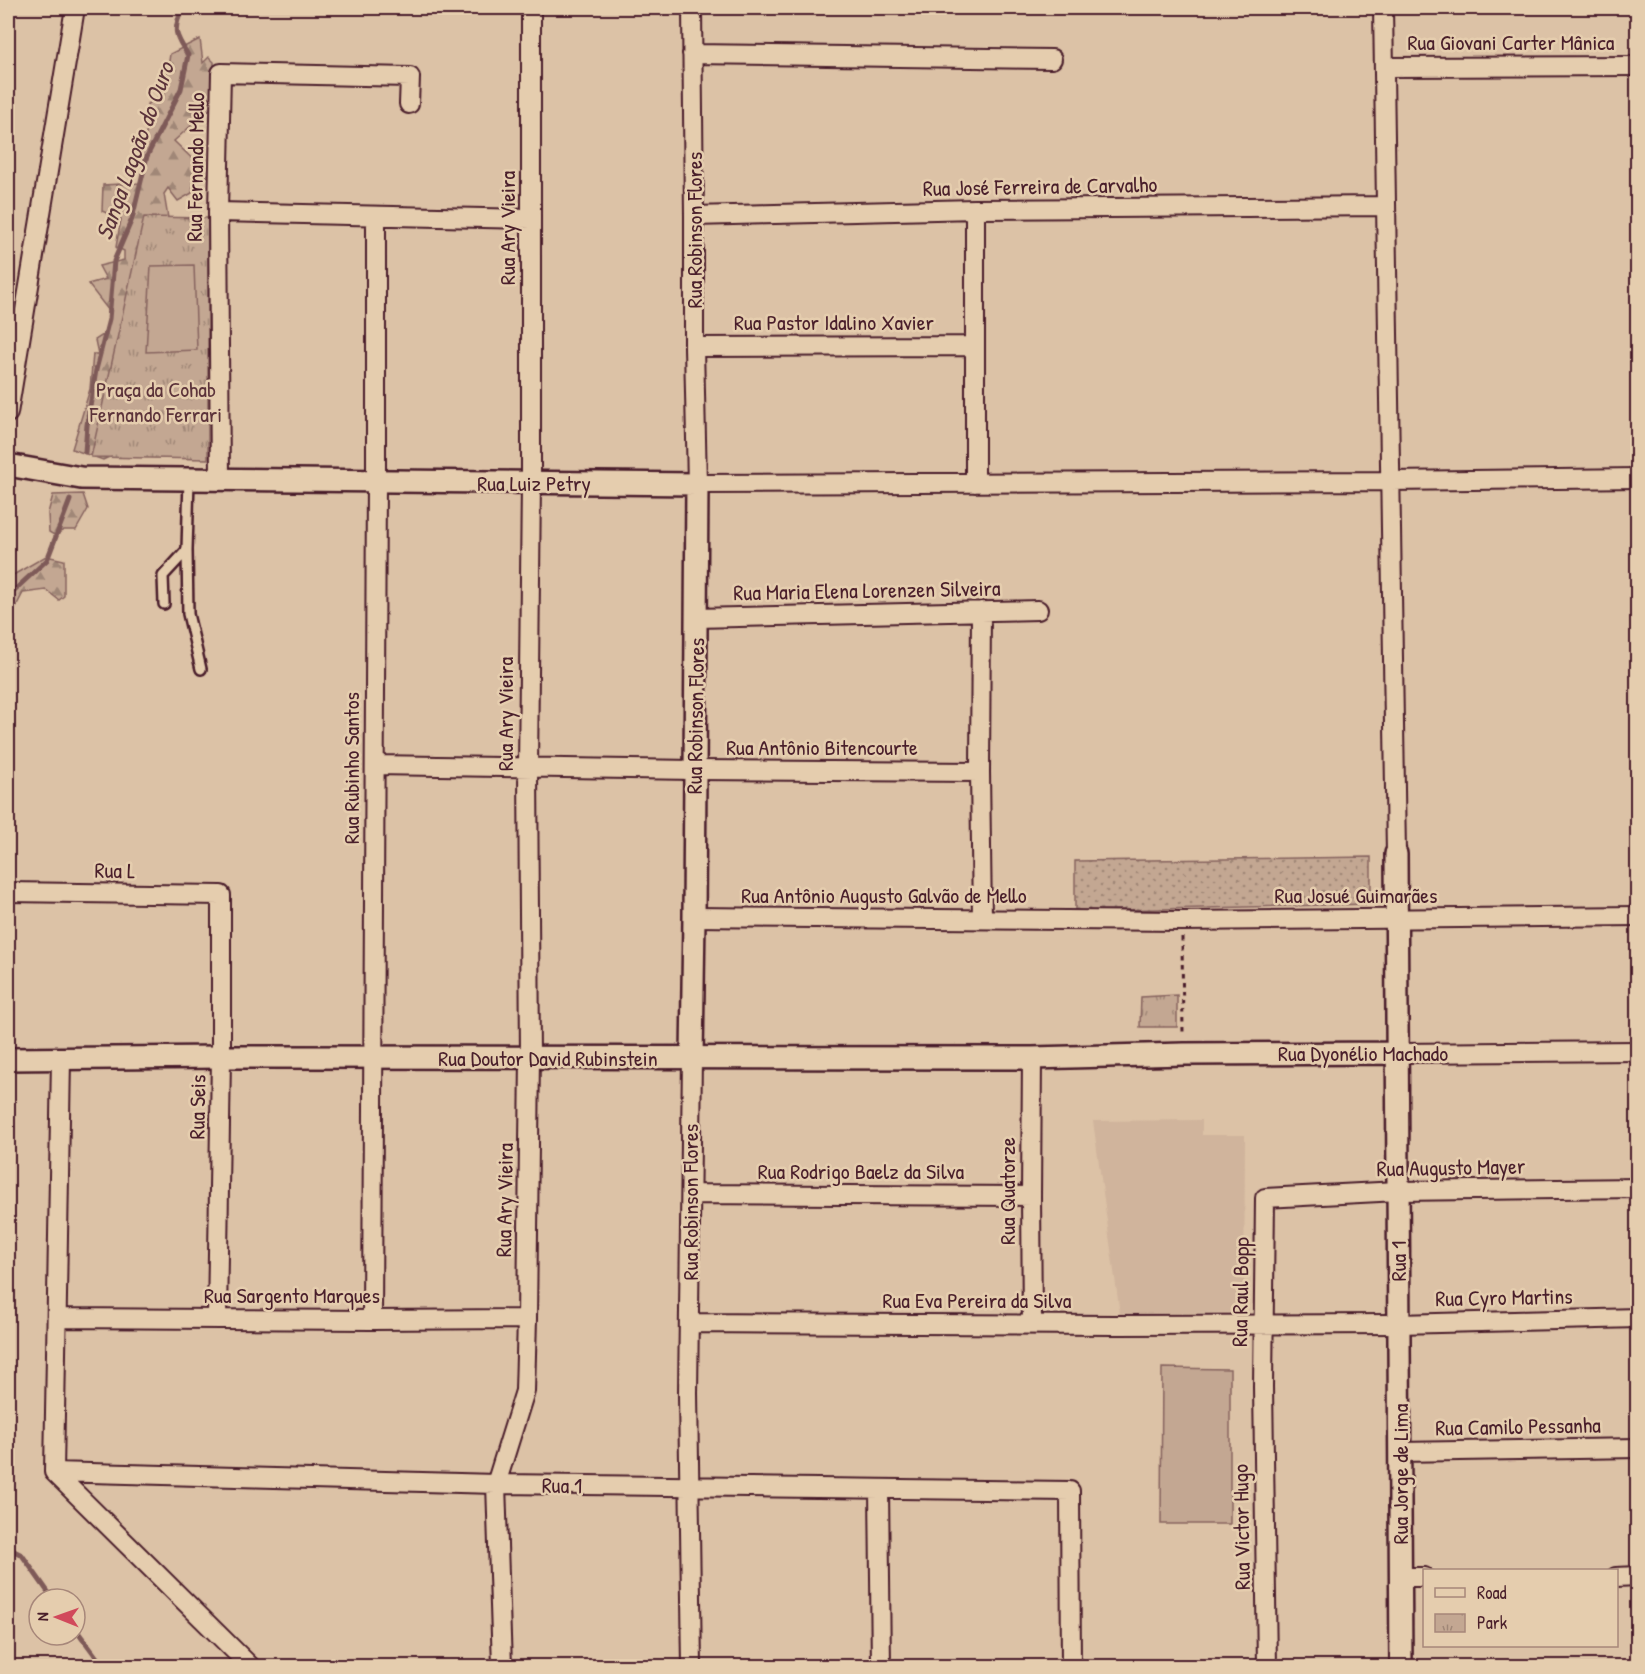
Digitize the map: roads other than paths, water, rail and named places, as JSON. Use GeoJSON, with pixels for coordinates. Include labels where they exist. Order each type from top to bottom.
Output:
{"type":"FeatureCollection","features":[{"type":"Feature","properties":{"kind":"street"},"geometry":{"type":"LineString","coordinates":[[8,413],[75,8]]}},
{"type":"Feature","properties":{"kind":"street","name":"Rua Ary Vieira"},"geometry":{"type":"LineString","coordinates":[[502,1666],[496,1484],[525,1391],[527,1319],[530,1057],[528,768],[531,483],[531,8]]}},
{"type":"Feature","properties":{"kind":"street","name":"Rua Robinson Flores"},"geometry":{"type":"LineString","coordinates":[[692,8],[697,484],[688,1394],[692,1666]]}},
{"type":"Feature","properties":{"kind":"street"},"geometry":{"type":"LineString","coordinates":[[1383,8],[1396,854]]}},
{"type":"Feature","properties":{"kind":"street"},"geometry":{"type":"LineString","coordinates":[[692,46],[1052,59]]}},
{"type":"Feature","properties":{"kind":"street","name":"Rua Giovani Carter Mânica"},"geometry":{"type":"LineString","coordinates":[[1384,67],[1638,66]]}},
{"type":"Feature","properties":{"kind":"street","name":"Rua Fernando Mello"},"geometry":{"type":"LineString","coordinates":[[220,479],[218,212],[221,73],[410,77],[409,104]]}},
{"type":"Feature","properties":{"kind":"street","name":"Rua José Ferreira de Carvalho"},"geometry":{"type":"LineString","coordinates":[[694,216],[975,209],[1386,206]]}},
{"type":"Feature","properties":{"kind":"street"},"geometry":{"type":"LineString","coordinates":[[975,209],[975,483]]}},
{"type":"Feature","properties":{"kind":"street"},"geometry":{"type":"LineString","coordinates":[[218,212],[531,219]]}},
{"type":"Feature","properties":{"kind":"street","name":"Rua Rubinho Santos"},"geometry":{"type":"LineString","coordinates":[[372,1320],[376,216]]}},
{"type":"Feature","properties":{"kind":"street","name":"Rua Pastor Idalino Xavier"},"geometry":{"type":"LineString","coordinates":[[694,347],[975,346]]}},
{"type":"Feature","properties":{"kind":"street","name":"Rua Luiz Petry"},"geometry":{"type":"LineString","coordinates":[[8,465],[81,478],[531,483],[975,483],[1638,478]]}},
{"type":"Feature","properties":{"kind":"street","name":"Rua Maria Elena Lorenzen Silveira"},"geometry":{"type":"LineString","coordinates":[[696,618],[1038,610]]}},
{"type":"Feature","properties":{"kind":"street"},"geometry":{"type":"LineString","coordinates":[[981,611],[982,920]]}},
{"type":"Feature","properties":{"kind":"street","name":"Rua Antônio Bitencourte"},"geometry":{"type":"LineString","coordinates":[[375,765],[980,772]]}},
{"type":"Feature","properties":{"kind":"street","name":"Rua 1"},"geometry":{"type":"LineString","coordinates":[[1396,854],[1400,1389]]}},
{"type":"Feature","properties":{"kind":"street","name":"Rua L"},"geometry":{"type":"LineString","coordinates":[[8,892],[221,895]]}},
{"type":"Feature","properties":{"kind":"street","name":"Rua Seis"},"geometry":{"type":"LineString","coordinates":[[218,1319],[221,895]]}},
{"type":"Feature","properties":{"kind":"street","name":"Rua Josué Guimarães"},"geometry":{"type":"LineString","coordinates":[[1074,920],[1638,916]]}},
{"type":"Feature","properties":{"kind":"street","name":"Rua Antônio Augusto Galvão de Mello"},"geometry":{"type":"LineString","coordinates":[[694,917],[1074,920]]}},
{"type":"Feature","properties":{"kind":"street","name":"Rua Dyonélio Machado"},"geometry":{"type":"LineString","coordinates":[[1088,1057],[1184,1054],[1638,1051]]}},
{"type":"Feature","properties":{"kind":"street","name":"Rua Doutor David Rubinstein"},"geometry":{"type":"LineString","coordinates":[[8,1059],[1088,1057]]}},
{"type":"Feature","properties":{"kind":"street","name":"Rua Quatorze"},"geometry":{"type":"LineString","coordinates":[[1032,1058],[1032,1324]]}},
{"type":"Feature","properties":{"kind":"street"},"geometry":{"type":"LineString","coordinates":[[61,1059],[54,1472],[250,1666]]}},
{"type":"Feature","properties":{"kind":"street","name":"Rua Augusto Mayer"},"geometry":{"type":"LineString","coordinates":[[1265,1198],[1398,1191],[1638,1188]]}},
{"type":"Feature","properties":{"kind":"street","name":"Rua Rodrigo Baelz da Silva"},"geometry":{"type":"LineString","coordinates":[[691,1194],[1031,1196]]}},
{"type":"Feature","properties":{"kind":"street","name":"Rua Raul Bopp"},"geometry":{"type":"LineString","coordinates":[[1263,1387],[1265,1198]]}},
{"type":"Feature","properties":{"kind":"street","name":"Rua Sargento Marques"},"geometry":{"type":"LineString","coordinates":[[57,1317],[527,1319]]}},
{"type":"Feature","properties":{"kind":"street","name":"Rua Cyro Martins"},"geometry":{"type":"LineString","coordinates":[[1264,1324],[1398,1324],[1638,1318]]}},
{"type":"Feature","properties":{"kind":"street","name":"Rua Eva Pereira da Silva"},"geometry":{"type":"LineString","coordinates":[[689,1323],[1264,1324]]}},
{"type":"Feature","properties":{"kind":"street","name":"Rua Victor Hugo"},"geometry":{"type":"LineString","coordinates":[[1263,1387],[1267,1666]]}},
{"type":"Feature","properties":{"kind":"street","name":"Rua Jorge de Lima"},"geometry":{"type":"LineString","coordinates":[[1400,1389],[1401,1666]]}},
{"type":"Feature","properties":{"kind":"street","name":"Rua Camilo Pessanha"},"geometry":{"type":"LineString","coordinates":[[1400,1452],[1638,1448]]}},
{"type":"Feature","properties":{"kind":"street","name":"Rua 1"},"geometry":{"type":"LineString","coordinates":[[54,1472],[496,1484],[1070,1491],[1071,1666]]}},
{"type":"Feature","properties":{"kind":"street"},"geometry":{"type":"LineString","coordinates":[[879,1489],[881,1666]]}},
{"type":"Feature","properties":{"kind":"street"},"geometry":{"type":"LineString","coordinates":[[1618,1576],[1638,1576]]}},
{"type":"Feature","properties":{"kind":"street"},"geometry":{"type":"LineString","coordinates":[[1401,1577],[1423,1577]]}},
{"type":"Feature","properties":{"kind":"lane"},"geometry":{"type":"LineString","coordinates":[[189,479],[188,614],[201,669]]}},
{"type":"Feature","properties":{"kind":"lane"},"geometry":{"type":"LineString","coordinates":[[164,604],[163,576],[187,550]]}},
{"type":"Feature","properties":{"kind":"waterway","name":"Sanga Lagoão do Ouro"},"geometry":{"type":"LineString","coordinates":[[85,452],[96,370],[109,319],[114,261],[132,219],[147,156],[181,89],[188,55],[180,42],[176,27],[183,8]]}},
{"type":"Feature","properties":{"kind":"waterway","name":"Sanga Lagoão do Ouro"},"geometry":{"type":"LineString","coordinates":[[8,596],[47,560],[70,500]]}},
{"type":"Feature","properties":{"kind":"waterway","name":"Sanga Lagoão do Ouro"},"geometry":{"type":"LineString","coordinates":[[8,1548],[22,1555],[45,1587]]}},
{"type":"Feature","properties":{"kind":"waterway","name":"Sanga Lagoão do Ouro"},"geometry":{"type":"LineString","coordinates":[[87,1644],[103,1666]]}},
{"type":"Feature","properties":{"kind":"park label","name":"Praça da Cohab Fernando Ferrari"},"geometry":{"type":"Point","coordinates":[156,402]}}]}
